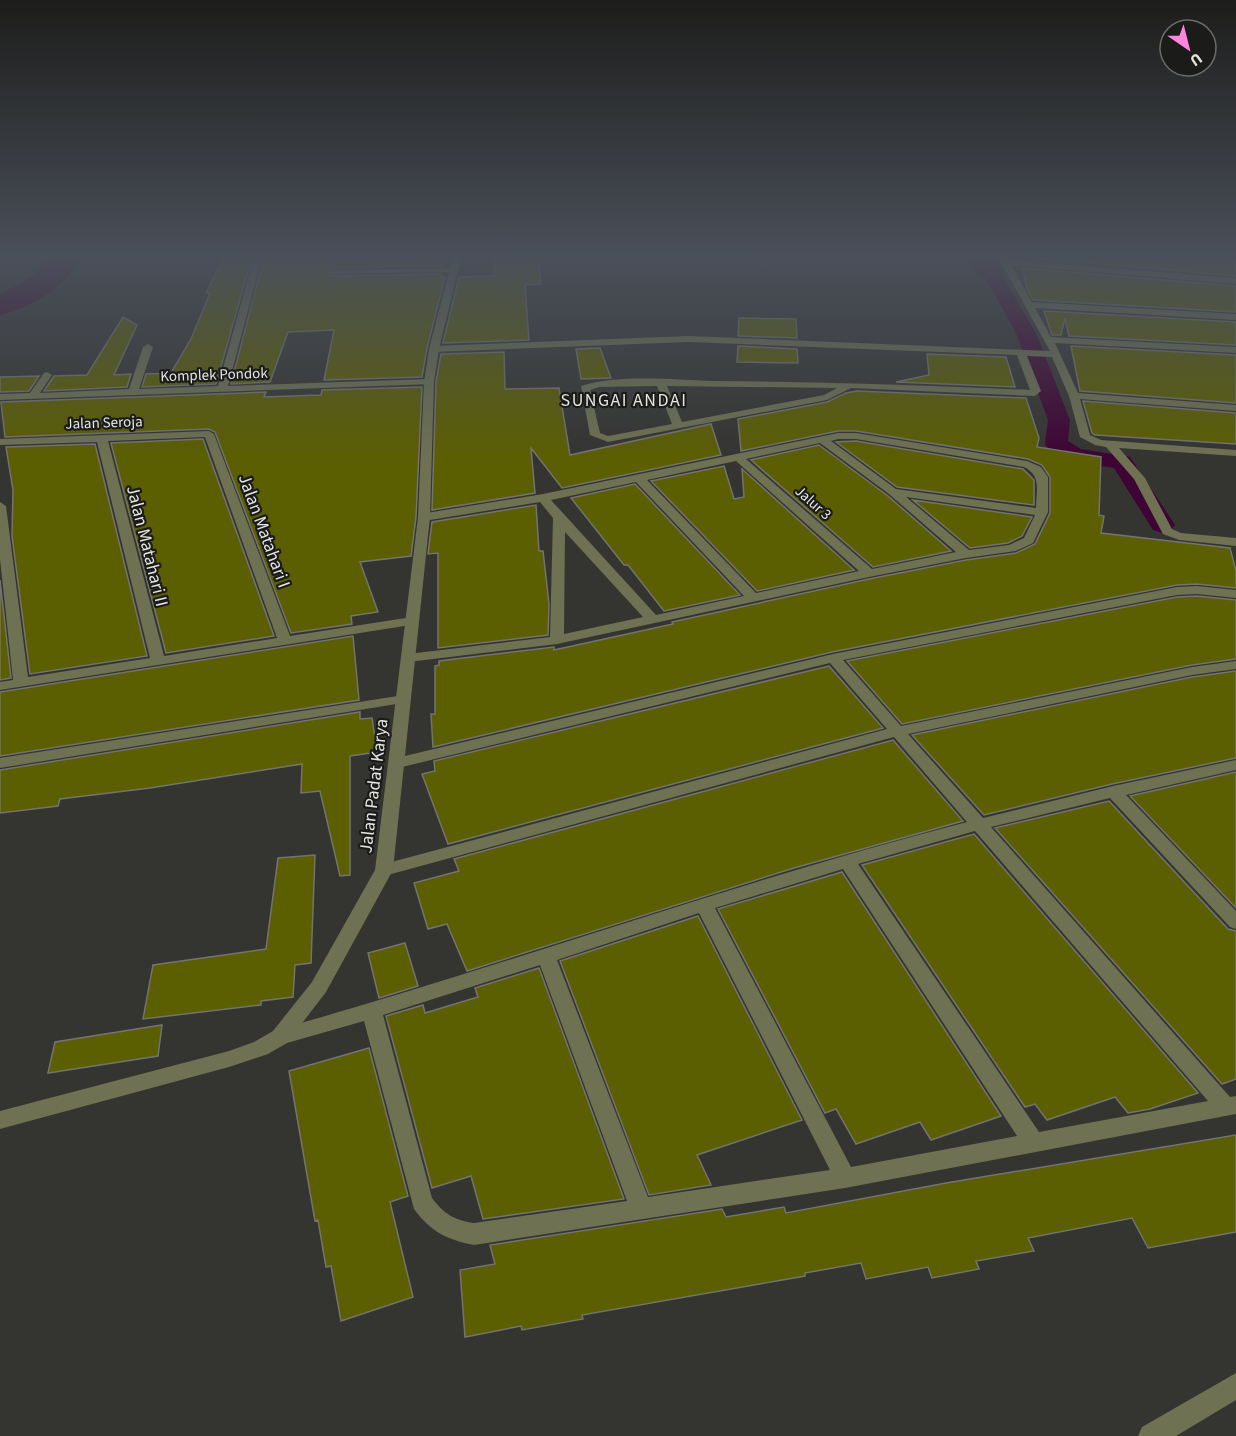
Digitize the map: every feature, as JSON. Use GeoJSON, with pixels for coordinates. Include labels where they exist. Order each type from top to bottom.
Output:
{"type":"FeatureCollection","features":[{"type":"Feature","properties":{"kind":"street"},"geometry":{"type":"LineString","coordinates":[[222,390],[240,324]]}},
{"type":"Feature","properties":{"kind":"street","name":"Jalan Padat Karya"},"geometry":{"type":"LineString","coordinates":[[0,1120],[229,1059],[261,1048],[280,1037],[319,987],[384,870],[398,763],[424,517],[429,382],[440,324]]}},
{"type":"Feature","properties":{"kind":"street"},"geometry":{"type":"LineString","coordinates":[[1040,324],[1074,396],[1085,437],[1100,443],[1236,453]]}},
{"type":"Feature","properties":{"kind":"street"},"geometry":{"type":"LineString","coordinates":[[434,349],[689,339],[1056,354]]}},
{"type":"Feature","properties":{"kind":"street"},"geometry":{"type":"LineString","coordinates":[[1049,340],[1236,350]]}},
{"type":"Feature","properties":{"kind":"street"},"geometry":{"type":"LineString","coordinates":[[133,393],[148,347]]}},
{"type":"Feature","properties":{"kind":"street"},"geometry":{"type":"LineString","coordinates":[[849,385],[827,396],[608,439],[595,435],[585,388],[598,384],[661,382],[849,385],[1035,393],[1024,353]]}},
{"type":"Feature","properties":{"kind":"street"},"geometry":{"type":"LineString","coordinates":[[33,396],[47,375]]}},
{"type":"Feature","properties":{"kind":"street","name":"Komplek Pondok"},"geometry":{"type":"LineString","coordinates":[[0,397],[429,382]]}},
{"type":"Feature","properties":{"kind":"street"},"geometry":{"type":"LineString","coordinates":[[661,382],[678,426]]}},
{"type":"Feature","properties":{"kind":"street"},"geometry":{"type":"LineString","coordinates":[[1074,396],[1236,408]]}},
{"type":"Feature","properties":{"kind":"street","name":"Jalan Seroja"},"geometry":{"type":"LineString","coordinates":[[0,442],[209,434]]}},
{"type":"Feature","properties":{"kind":"street","name":"Jalan Matahari I"},"geometry":{"type":"LineString","coordinates":[[209,434],[285,641]]}},
{"type":"Feature","properties":{"kind":"street"},"geometry":{"type":"LineString","coordinates":[[408,658],[557,640],[869,573],[1023,544],[1032,536],[1042,512],[1042,477],[1037,469],[1027,464],[856,436],[822,438],[543,498],[424,517]]}},
{"type":"Feature","properties":{"kind":"street","name":"Jalan Matahari II"},"geometry":{"type":"LineString","coordinates":[[102,438],[158,662]]}},
{"type":"Feature","properties":{"kind":"street"},"geometry":{"type":"LineString","coordinates":[[822,438],[894,492],[966,554]]}},
{"type":"Feature","properties":{"kind":"street"},"geometry":{"type":"LineString","coordinates":[[1109,443],[1139,478],[1167,531],[1179,536],[1236,542]]}},
{"type":"Feature","properties":{"kind":"street","name":"Jalur 3"},"geometry":{"type":"LineString","coordinates":[[737,456],[869,573]]}},
{"type":"Feature","properties":{"kind":"street"},"geometry":{"type":"LineString","coordinates":[[638,477],[753,598]]}},
{"type":"Feature","properties":{"kind":"street"},"geometry":{"type":"LineString","coordinates":[[894,492],[1042,512]]}},
{"type":"Feature","properties":{"kind":"street"},"geometry":{"type":"LineString","coordinates":[[543,498],[653,620]]}},
{"type":"Feature","properties":{"kind":"street"},"geometry":{"type":"LineString","coordinates":[[0,506],[21,683]]}},
{"type":"Feature","properties":{"kind":"street"},"geometry":{"type":"LineString","coordinates":[[557,640],[559,518]]}},
{"type":"Feature","properties":{"kind":"street"},"geometry":{"type":"LineString","coordinates":[[398,763],[833,658],[1177,591],[1197,590],[1236,594]]}},
{"type":"Feature","properties":{"kind":"street"},"geometry":{"type":"LineString","coordinates":[[0,686],[412,621]]}},
{"type":"Feature","properties":{"kind":"street"},"geometry":{"type":"LineString","coordinates":[[833,658],[1231,1106]]}},
{"type":"Feature","properties":{"kind":"street"},"geometry":{"type":"LineString","coordinates":[[384,870],[898,731],[1192,671],[1236,665]]}},
{"type":"Feature","properties":{"kind":"street"},"geometry":{"type":"LineString","coordinates":[[0,763],[404,699]]}},
{"type":"Feature","properties":{"kind":"street"},"geometry":{"type":"LineString","coordinates":[[280,1037],[372,1012],[704,905],[979,823],[1236,765]]}},
{"type":"Feature","properties":{"kind":"street"},"geometry":{"type":"LineString","coordinates":[[1113,791],[1236,922]]}},
{"type":"Feature","properties":{"kind":"street"},"geometry":{"type":"LineString","coordinates":[[847,861],[1033,1142]]}},
{"type":"Feature","properties":{"kind":"street"},"geometry":{"type":"LineString","coordinates":[[704,905],[845,1178]]}},
{"type":"Feature","properties":{"kind":"street"},"geometry":{"type":"LineString","coordinates":[[546,955],[641,1209]]}},
{"type":"Feature","properties":{"kind":"street"},"geometry":{"type":"LineString","coordinates":[[372,1012],[422,1202],[436,1221],[454,1231],[474,1234],[845,1178],[1231,1106]]}},
{"type":"Feature","properties":{"kind":"street"},"geometry":{"type":"LineString","coordinates":[[1151,1436],[1236,1386]]}},
{"type":"Feature","properties":{"kind":"building"},"geometry":{"type":"Polygon","coordinates":[[[119,324],[137,325],[114,375],[131,374],[127,387],[44,391],[54,376],[87,375],[119,324]]]}},
{"type":"Feature","properties":{"kind":"building"},"geometry":{"type":"Polygon","coordinates":[[[197,324],[233,324],[216,384],[142,387],[146,374],[171,373],[197,324]]]}},
{"type":"Feature","properties":{"kind":"building"},"geometry":{"type":"Polygon","coordinates":[[[247,324],[433,324],[422,377],[324,380],[334,330],[288,332],[270,382],[231,384],[247,324]]]}},
{"type":"Feature","properties":{"kind":"building"},"geometry":{"type":"Polygon","coordinates":[[[448,324],[528,324],[529,340],[443,343],[448,324]]]}},
{"type":"Feature","properties":{"kind":"building"},"geometry":{"type":"Polygon","coordinates":[[[739,324],[796,324],[797,338],[738,336],[739,324]]]}},
{"type":"Feature","properties":{"kind":"building"},"geometry":{"type":"Polygon","coordinates":[[[1048,324],[1064,324],[1061,335],[1052,335],[1048,324]]]}},
{"type":"Feature","properties":{"kind":"building"},"geometry":{"type":"Polygon","coordinates":[[[1066,324],[1236,324],[1236,345],[1069,336],[1066,324]]]}},
{"type":"Feature","properties":{"kind":"building"},"geometry":{"type":"Polygon","coordinates":[[[738,346],[797,349],[798,363],[737,362],[738,346]]]}},
{"type":"Feature","properties":{"kind":"building"},"geometry":{"type":"Polygon","coordinates":[[[1071,346],[1236,355],[1236,403],[1080,391],[1071,346]]]}},
{"type":"Feature","properties":{"kind":"building"},"geometry":{"type":"Polygon","coordinates":[[[600,348],[611,378],[581,379],[576,349],[600,348]]]}},
{"type":"Feature","properties":{"kind":"building"},"geometry":{"type":"Polygon","coordinates":[[[504,352],[505,389],[559,388],[570,455],[711,424],[721,455],[562,488],[531,448],[535,493],[432,510],[436,382],[441,354],[504,352]]]}},
{"type":"Feature","properties":{"kind":"building"},"geometry":{"type":"Polygon","coordinates":[[[927,354],[1006,357],[1015,387],[896,382],[929,375],[927,354]]]}},
{"type":"Feature","properties":{"kind":"building"},"geometry":{"type":"Polygon","coordinates":[[[39,376],[29,391],[0,392],[0,377],[39,376]]]}},
{"type":"Feature","properties":{"kind":"building"},"geometry":{"type":"Polygon","coordinates":[[[422,387],[416,517],[411,556],[360,562],[378,612],[351,616],[352,624],[291,633],[215,432],[209,429],[5,437],[1,402],[266,392],[264,397],[321,395],[322,390],[422,387]]]}},
{"type":"Feature","properties":{"kind":"building"},"geometry":{"type":"Polygon","coordinates":[[[857,391],[1026,398],[1039,438],[1037,447],[1101,457],[1099,515],[1104,516],[1101,533],[1230,548],[1236,571],[1236,588],[1197,584],[1177,585],[832,652],[433,747],[431,714],[435,714],[435,666],[439,665],[439,661],[554,647],[554,650],[869,579],[966,560],[1016,553],[1035,544],[1050,513],[1050,477],[1042,465],[1028,459],[856,431],[838,431],[741,451],[738,419],[827,402],[846,393],[857,391]]]}},
{"type":"Feature","properties":{"kind":"building"},"geometry":{"type":"Polygon","coordinates":[[[1083,401],[1236,413],[1236,444],[1095,435],[1092,433],[1083,401]]]}},
{"type":"Feature","properties":{"kind":"building"},"geometry":{"type":"Polygon","coordinates":[[[203,439],[274,636],[166,653],[111,443],[203,439]]]}},
{"type":"Feature","properties":{"kind":"building"},"geometry":{"type":"Polygon","coordinates":[[[856,441],[1023,469],[1034,480],[1034,505],[897,487],[836,442],[856,441]]]}},
{"type":"Feature","properties":{"kind":"building"},"geometry":{"type":"Polygon","coordinates":[[[95,444],[147,656],[30,674],[12,536],[13,490],[6,447],[95,444]]]}},
{"type":"Feature","properties":{"kind":"building"},"geometry":{"type":"Polygon","coordinates":[[[819,445],[888,496],[951,551],[873,567],[751,460],[819,445]]]}},
{"type":"Feature","properties":{"kind":"building"},"geometry":{"type":"Polygon","coordinates":[[[724,466],[734,499],[744,497],[742,469],[854,570],[757,591],[651,481],[724,466]]]}},
{"type":"Feature","properties":{"kind":"building"},"geometry":{"type":"Polygon","coordinates":[[[635,484],[740,595],[664,611],[571,498],[635,484]]]}},
{"type":"Feature","properties":{"kind":"building"},"geometry":{"type":"Polygon","coordinates":[[[913,500],[1032,517],[1022,536],[1008,543],[970,548],[913,500]]]}},
{"type":"Feature","properties":{"kind":"building"},"geometry":{"type":"Polygon","coordinates":[[[536,505],[539,551],[543,551],[549,604],[548,635],[438,648],[438,553],[428,554],[432,522],[536,505]]]}},
{"type":"Feature","properties":{"kind":"building"},"geometry":{"type":"Polygon","coordinates":[[[0,580],[11,678],[0,680],[0,580]]]}},
{"type":"Feature","properties":{"kind":"building"},"geometry":{"type":"Polygon","coordinates":[[[1197,596],[1236,600],[1236,659],[1192,665],[902,724],[847,661],[1177,597],[1197,596]]]}},
{"type":"Feature","properties":{"kind":"building"},"geometry":{"type":"Polygon","coordinates":[[[353,636],[359,700],[0,756],[0,692],[353,636]]]}},
{"type":"Feature","properties":{"kind":"building"},"geometry":{"type":"Polygon","coordinates":[[[829,666],[883,728],[448,844],[422,774],[435,771],[434,761],[829,666]]]}},
{"type":"Feature","properties":{"kind":"building"},"geometry":{"type":"Polygon","coordinates":[[[1236,671],[1236,758],[1112,784],[984,815],[912,735],[1192,677],[1236,671]]]}},
{"type":"Feature","properties":{"kind":"building"},"geometry":{"type":"Polygon","coordinates":[[[360,712],[360,719],[372,718],[377,752],[350,756],[350,875],[340,876],[320,791],[301,793],[302,764],[150,788],[60,799],[58,806],[0,813],[0,770],[360,712]]]}},
{"type":"Feature","properties":{"kind":"building"},"geometry":{"type":"Polygon","coordinates":[[[893,740],[963,821],[794,868],[467,971],[447,924],[428,929],[414,883],[459,871],[454,859],[893,740]]]}},
{"type":"Feature","properties":{"kind":"building"},"geometry":{"type":"Polygon","coordinates":[[[1236,772],[1236,908],[1130,796],[1236,772]]]}},
{"type":"Feature","properties":{"kind":"building"},"geometry":{"type":"Polygon","coordinates":[[[1109,801],[1228,929],[1236,931],[1236,1079],[1222,1084],[995,828],[1109,801]]]}},
{"type":"Feature","properties":{"kind":"building"},"geometry":{"type":"Polygon","coordinates":[[[974,834],[1198,1093],[1150,1109],[1128,1113],[1115,1097],[1047,1120],[1035,1104],[1025,1107],[862,865],[974,834]]]}},
{"type":"Feature","properties":{"kind":"building"},"geometry":{"type":"Polygon","coordinates":[[[315,855],[311,963],[295,965],[293,997],[261,1001],[261,1005],[143,1019],[153,965],[266,949],[278,858],[315,855]]]}},
{"type":"Feature","properties":{"kind":"building"},"geometry":{"type":"Polygon","coordinates":[[[842,872],[1001,1116],[931,1140],[920,1122],[856,1144],[836,1109],[825,1113],[718,909],[842,872]]]}},
{"type":"Feature","properties":{"kind":"building"},"geometry":{"type":"Polygon","coordinates":[[[698,916],[802,1120],[697,1155],[711,1185],[649,1195],[560,961],[698,916]]]}},
{"type":"Feature","properties":{"kind":"building"},"geometry":{"type":"Polygon","coordinates":[[[405,943],[418,986],[379,998],[368,953],[405,943]]]}},
{"type":"Feature","properties":{"kind":"building"},"geometry":{"type":"Polygon","coordinates":[[[539,968],[624,1199],[483,1219],[471,1176],[432,1188],[386,1016],[423,1005],[425,1013],[478,997],[475,988],[539,968]]]}},
{"type":"Feature","properties":{"kind":"building"},"geometry":{"type":"Polygon","coordinates":[[[162,1025],[158,1056],[48,1073],[55,1042],[162,1025]]]}},
{"type":"Feature","properties":{"kind":"building"},"geometry":{"type":"Polygon","coordinates":[[[369,1048],[408,1196],[390,1202],[413,1297],[341,1321],[331,1266],[326,1267],[318,1220],[315,1221],[289,1071],[369,1048]]]}},
{"type":"Feature","properties":{"kind":"building"},"geometry":{"type":"Polygon","coordinates":[[[1236,1135],[1236,1232],[1148,1248],[1132,1218],[1028,1238],[1034,1251],[976,1261],[979,1269],[932,1278],[928,1267],[866,1279],[861,1263],[805,1273],[805,1276],[582,1315],[583,1319],[522,1330],[521,1326],[465,1337],[460,1270],[495,1264],[490,1245],[722,1209],[726,1217],[784,1207],[786,1213],[946,1183],[1236,1135]]]}},
{"type":"Feature","properties":{"kind":"waterway"},"geometry":{"type":"LineString","coordinates":[[1021,324],[1059,420],[1056,444],[1075,455],[1122,462],[1162,525]]}},
{"type":"Feature","properties":{"kind":"district","name":"SUNGAI ANDAI"},"geometry":{"type":"Point","coordinates":[624,400]}}]}
